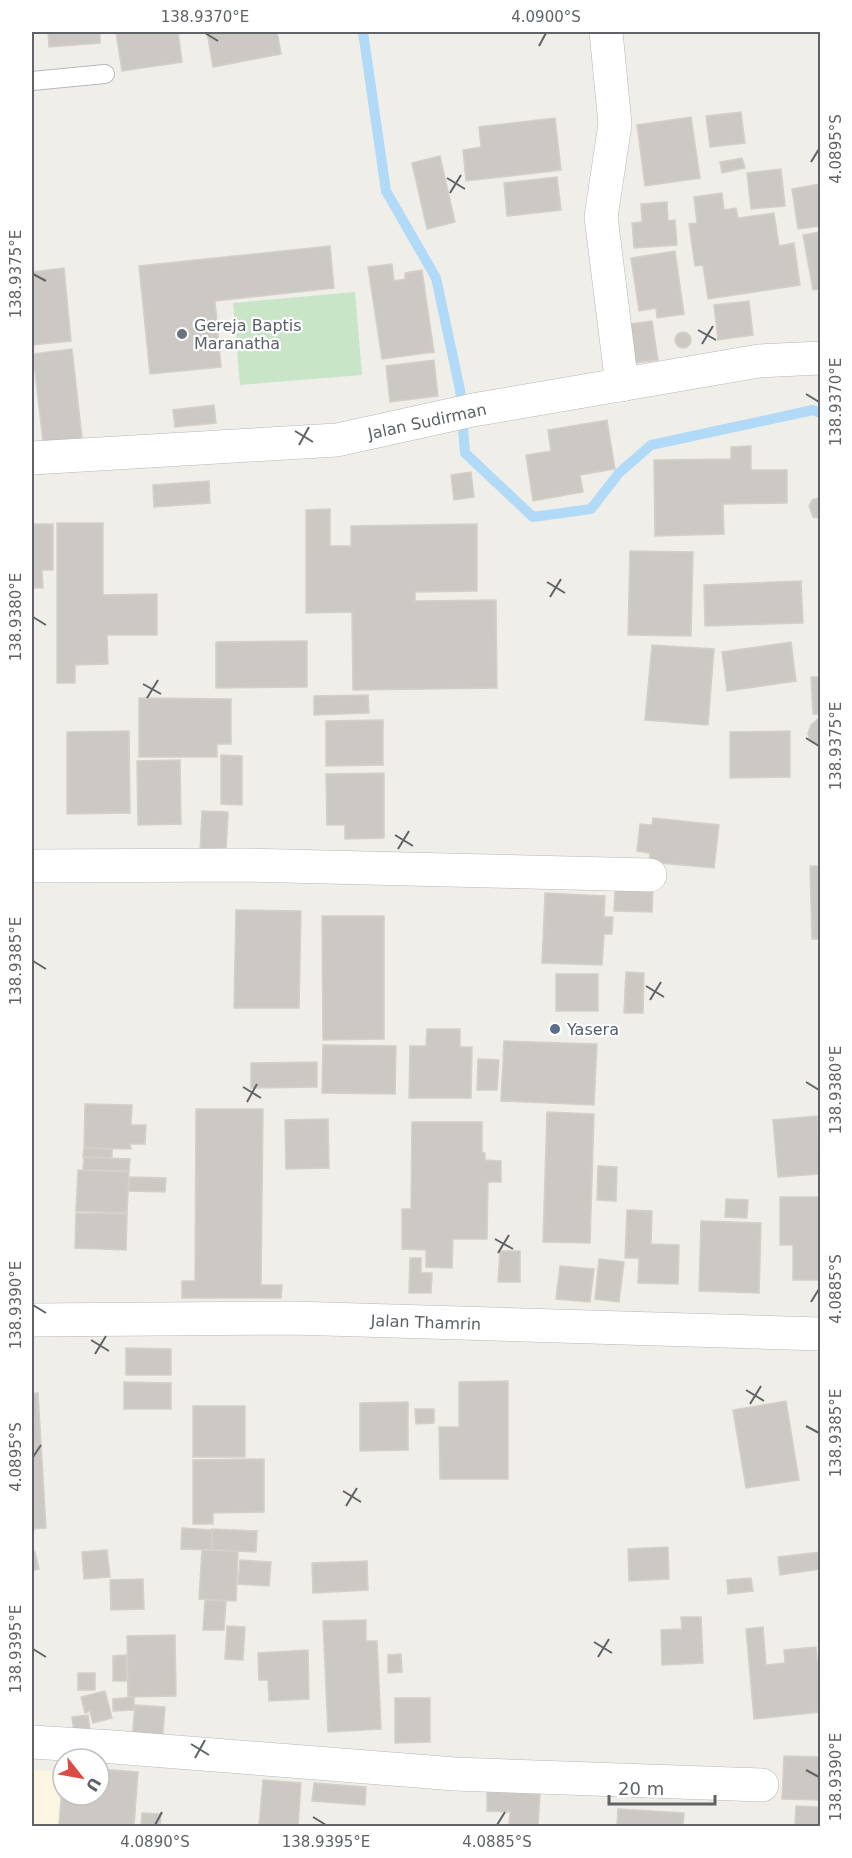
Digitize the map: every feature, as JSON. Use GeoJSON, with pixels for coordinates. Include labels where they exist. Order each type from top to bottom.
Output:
{"type":"FeatureCollection","features":[{"type":"Feature","properties":{"kind":"street"},"geometry":{"type":"LineString","coordinates":[[606,32],[615,124],[601,217],[622,385]]}},
{"type":"Feature","properties":{"kind":"street","name":"Jalan Sudirman"},"geometry":{"type":"LineString","coordinates":[[32,458],[337,440],[458,413],[759,361],[820,358]]}},
{"type":"Feature","properties":{"kind":"street"},"geometry":{"type":"LineString","coordinates":[[32,866],[244,865],[650,875]]}},
{"type":"Feature","properties":{"kind":"street","name":"Jalan Thamrin"},"geometry":{"type":"LineString","coordinates":[[32,1320],[292,1318],[820,1334]]}},
{"type":"Feature","properties":{"kind":"street"},"geometry":{"type":"LineString","coordinates":[[32,1742],[455,1774],[762,1785]]}},
{"type":"Feature","properties":{"kind":"lane"},"geometry":{"type":"LineString","coordinates":[[32,81],[105,74]]}},
{"type":"Feature","properties":{"kind":"shaded area"},"geometry":{"type":"Polygon","coordinates":[[[32,1770],[51,1771],[51,1807],[111,1807],[111,1784],[121,1775],[115,1826],[32,1826],[32,1770]]]}},
{"type":"Feature","properties":{"kind":"green space"},"geometry":{"type":"Polygon","coordinates":[[[355,292],[362,375],[240,385],[233,303],[355,292]]]}},
{"type":"Feature","properties":{"kind":"building"},"geometry":{"type":"Polygon","coordinates":[[[48,32],[100,32],[100,43],[49,47],[48,32]]]}},
{"type":"Feature","properties":{"kind":"building"},"geometry":{"type":"Polygon","coordinates":[[[116,32],[178,32],[182,62],[122,71],[116,32]]]}},
{"type":"Feature","properties":{"kind":"building"},"geometry":{"type":"Polygon","coordinates":[[[207,32],[277,32],[281,54],[213,67],[207,32]]]}},
{"type":"Feature","properties":{"kind":"building"},"geometry":{"type":"Polygon","coordinates":[[[741,112],[745,143],[710,147],[706,116],[741,112]]]}},
{"type":"Feature","properties":{"kind":"building"},"geometry":{"type":"Polygon","coordinates":[[[691,117],[700,178],[645,186],[637,125],[691,117]]]}},
{"type":"Feature","properties":{"kind":"building"},"geometry":{"type":"Polygon","coordinates":[[[555,118],[561,170],[466,181],[463,150],[481,147],[479,127],[555,118]]]}},
{"type":"Feature","properties":{"kind":"building"},"geometry":{"type":"Polygon","coordinates":[[[440,156],[455,222],[427,229],[412,163],[440,156]]]}},
{"type":"Feature","properties":{"kind":"building"},"geometry":{"type":"Polygon","coordinates":[[[742,158],[745,168],[722,173],[720,162],[742,158]]]}},
{"type":"Feature","properties":{"kind":"building"},"geometry":{"type":"Polygon","coordinates":[[[781,169],[785,206],[751,209],[747,173],[781,169]]]}},
{"type":"Feature","properties":{"kind":"building"},"geometry":{"type":"Polygon","coordinates":[[[557,177],[561,210],[507,216],[504,183],[557,177]]]}},
{"type":"Feature","properties":{"kind":"building"},"geometry":{"type":"Polygon","coordinates":[[[820,184],[820,226],[798,229],[792,189],[820,184]]]}},
{"type":"Feature","properties":{"kind":"building"},"geometry":{"type":"Polygon","coordinates":[[[722,193],[724,210],[736,208],[738,218],[774,213],[779,246],[794,243],[800,285],[708,299],[703,265],[695,266],[689,224],[697,223],[694,197],[722,193]]]}},
{"type":"Feature","properties":{"kind":"building"},"geometry":{"type":"Polygon","coordinates":[[[667,202],[668,221],[675,220],[677,245],[634,248],[632,223],[642,222],[641,204],[667,202]]]}},
{"type":"Feature","properties":{"kind":"building"},"geometry":{"type":"Polygon","coordinates":[[[820,232],[820,289],[813,290],[803,235],[820,232]]]}},
{"type":"Feature","properties":{"kind":"building","name":"Gereja Baptis Maranatha"},"geometry":{"type":"Polygon","coordinates":[[[330,246],[334,288],[215,301],[221,367],[150,374],[139,266],[330,246]]]}},
{"type":"Feature","properties":{"kind":"building"},"geometry":{"type":"Polygon","coordinates":[[[675,251],[684,314],[657,318],[656,308],[639,311],[631,258],[675,251]]]}},
{"type":"Feature","properties":{"kind":"building"},"geometry":{"type":"Polygon","coordinates":[[[392,264],[394,281],[405,279],[405,273],[422,270],[434,352],[382,359],[368,267],[392,264]]]}},
{"type":"Feature","properties":{"kind":"building"},"geometry":{"type":"Polygon","coordinates":[[[64,268],[71,341],[32,345],[32,272],[64,268]]]}},
{"type":"Feature","properties":{"kind":"building"},"geometry":{"type":"Polygon","coordinates":[[[749,301],[753,335],[718,340],[714,305],[749,301]]]}},
{"type":"Feature","properties":{"kind":"building"},"geometry":{"type":"Polygon","coordinates":[[[652,321],[658,360],[635,363],[630,324],[652,321]]]}},
{"type":"Feature","properties":{"kind":"building"},"geometry":{"type":"Polygon","coordinates":[[[683,332],[691,340],[683,348],[675,340],[683,332]]]}},
{"type":"Feature","properties":{"kind":"building"},"geometry":{"type":"Polygon","coordinates":[[[72,349],[82,438],[43,442],[33,354],[72,349]]]}},
{"type":"Feature","properties":{"kind":"building"},"geometry":{"type":"Polygon","coordinates":[[[434,360],[438,396],[390,402],[386,366],[434,360]]]}},
{"type":"Feature","properties":{"kind":"building"},"geometry":{"type":"Polygon","coordinates":[[[214,405],[216,423],[175,427],[173,410],[214,405]]]}},
{"type":"Feature","properties":{"kind":"building"},"geometry":{"type":"Polygon","coordinates":[[[607,420],[615,469],[580,475],[583,492],[533,501],[526,455],[551,451],[548,430],[607,420]]]}},
{"type":"Feature","properties":{"kind":"building"},"geometry":{"type":"Polygon","coordinates":[[[751,446],[751,470],[787,470],[787,503],[723,504],[724,534],[655,536],[654,460],[731,459],[731,447],[751,446]]]}},
{"type":"Feature","properties":{"kind":"building"},"geometry":{"type":"Polygon","coordinates":[[[471,472],[474,497],[454,500],[451,475],[471,472]]]}},
{"type":"Feature","properties":{"kind":"building"},"geometry":{"type":"Polygon","coordinates":[[[209,481],[210,503],[154,507],[153,485],[209,481]]]}},
{"type":"Feature","properties":{"kind":"building"},"geometry":{"type":"Polygon","coordinates":[[[820,499],[819,518],[813,517],[809,506],[812,500],[820,499]]]}},
{"type":"Feature","properties":{"kind":"building"},"geometry":{"type":"Polygon","coordinates":[[[330,509],[330,546],[351,546],[351,526],[477,524],[477,591],[415,592],[415,601],[496,600],[497,688],[353,690],[352,612],[306,613],[306,510],[330,509]]]}},
{"type":"Feature","properties":{"kind":"building"},"geometry":{"type":"Polygon","coordinates":[[[57,523],[103,523],[103,595],[157,594],[157,635],[107,635],[108,664],[75,665],[75,683],[57,683],[57,523]]]}},
{"type":"Feature","properties":{"kind":"building"},"geometry":{"type":"Polygon","coordinates":[[[32,524],[53,524],[53,570],[42,570],[43,588],[32,588],[32,524]]]}},
{"type":"Feature","properties":{"kind":"building"},"geometry":{"type":"Polygon","coordinates":[[[630,551],[693,552],[691,636],[628,635],[630,551]]]}},
{"type":"Feature","properties":{"kind":"building"},"geometry":{"type":"Polygon","coordinates":[[[801,581],[803,623],[705,626],[704,585],[801,581]]]}},
{"type":"Feature","properties":{"kind":"building"},"geometry":{"type":"Polygon","coordinates":[[[307,641],[307,687],[216,688],[216,642],[307,641]]]}},
{"type":"Feature","properties":{"kind":"building"},"geometry":{"type":"Polygon","coordinates":[[[791,642],[796,681],[727,691],[722,652],[791,642]]]}},
{"type":"Feature","properties":{"kind":"building"},"geometry":{"type":"Polygon","coordinates":[[[652,645],[714,649],[708,725],[645,720],[652,645]]]}},
{"type":"Feature","properties":{"kind":"building"},"geometry":{"type":"Polygon","coordinates":[[[811,677],[820,677],[820,714],[813,714],[811,677]]]}},
{"type":"Feature","properties":{"kind":"building"},"geometry":{"type":"Polygon","coordinates":[[[368,695],[369,713],[314,715],[314,696],[368,695]]]}},
{"type":"Feature","properties":{"kind":"building"},"geometry":{"type":"Polygon","coordinates":[[[139,698],[231,699],[231,744],[217,744],[217,757],[139,757],[139,698]]]}},
{"type":"Feature","properties":{"kind":"building"},"geometry":{"type":"Polygon","coordinates":[[[820,719],[820,747],[810,741],[808,733],[811,725],[820,719]]]}},
{"type":"Feature","properties":{"kind":"building"},"geometry":{"type":"Polygon","coordinates":[[[383,720],[383,765],[326,766],[326,721],[383,720]]]}},
{"type":"Feature","properties":{"kind":"building"},"geometry":{"type":"Polygon","coordinates":[[[129,731],[130,813],[67,814],[67,732],[129,731]]]}},
{"type":"Feature","properties":{"kind":"building"},"geometry":{"type":"Polygon","coordinates":[[[790,731],[790,777],[730,778],[730,732],[790,731]]]}},
{"type":"Feature","properties":{"kind":"building"},"geometry":{"type":"Polygon","coordinates":[[[221,755],[242,756],[242,805],[221,804],[221,755]]]}},
{"type":"Feature","properties":{"kind":"building"},"geometry":{"type":"Polygon","coordinates":[[[180,760],[181,824],[138,825],[137,761],[180,760]]]}},
{"type":"Feature","properties":{"kind":"building"},"geometry":{"type":"Polygon","coordinates":[[[384,773],[384,838],[345,839],[345,825],[327,825],[326,774],[384,773]]]}},
{"type":"Feature","properties":{"kind":"building"},"geometry":{"type":"Polygon","coordinates":[[[202,811],[228,812],[226,851],[200,851],[202,811]]]}},
{"type":"Feature","properties":{"kind":"building"},"geometry":{"type":"Polygon","coordinates":[[[653,818],[719,825],[714,868],[649,862],[650,853],[637,851],[640,824],[652,825],[653,818]]]}},
{"type":"Feature","properties":{"kind":"building"},"geometry":{"type":"Polygon","coordinates":[[[810,866],[820,866],[820,939],[812,939],[810,866]]]}},
{"type":"Feature","properties":{"kind":"building"},"geometry":{"type":"Polygon","coordinates":[[[653,884],[652,912],[614,911],[615,890],[653,884]]]}},
{"type":"Feature","properties":{"kind":"building"},"geometry":{"type":"Polygon","coordinates":[[[545,893],[605,896],[604,917],[613,917],[612,934],[604,934],[602,965],[542,963],[545,893]]]}},
{"type":"Feature","properties":{"kind":"building"},"geometry":{"type":"Polygon","coordinates":[[[236,910],[301,911],[299,1008],[234,1008],[236,910]]]}},
{"type":"Feature","properties":{"kind":"building"},"geometry":{"type":"Polygon","coordinates":[[[322,916],[384,916],[384,1039],[323,1040],[322,916]]]}},
{"type":"Feature","properties":{"kind":"building"},"geometry":{"type":"Polygon","coordinates":[[[626,972],[644,973],[643,1013],[624,1013],[626,972]]]}},
{"type":"Feature","properties":{"kind":"building"},"geometry":{"type":"Polygon","coordinates":[[[556,974],[598,974],[598,1011],[556,1011],[556,974]]]}},
{"type":"Feature","properties":{"kind":"building"},"geometry":{"type":"Polygon","coordinates":[[[427,1029],[460,1029],[460,1047],[472,1047],[471,1098],[409,1098],[410,1046],[426,1046],[427,1029]]]}},
{"type":"Feature","properties":{"kind":"building"},"geometry":{"type":"Polygon","coordinates":[[[504,1041],[597,1044],[594,1105],[501,1101],[504,1041]]]}},
{"type":"Feature","properties":{"kind":"building"},"geometry":{"type":"Polygon","coordinates":[[[323,1045],[396,1046],[395,1094],[322,1093],[323,1045]]]}},
{"type":"Feature","properties":{"kind":"building"},"geometry":{"type":"Polygon","coordinates":[[[478,1059],[499,1060],[497,1090],[477,1090],[478,1059]]]}},
{"type":"Feature","properties":{"kind":"building"},"geometry":{"type":"Polygon","coordinates":[[[317,1062],[317,1087],[251,1088],[251,1063],[317,1062]]]}},
{"type":"Feature","properties":{"kind":"building"},"geometry":{"type":"Polygon","coordinates":[[[85,1104],[132,1105],[131,1125],[146,1125],[145,1144],[130,1144],[131,1149],[84,1148],[85,1104]]]}},
{"type":"Feature","properties":{"kind":"building"},"geometry":{"type":"Polygon","coordinates":[[[196,1109],[263,1109],[261,1285],[282,1285],[281,1298],[182,1298],[182,1281],[195,1281],[196,1109]]]}},
{"type":"Feature","properties":{"kind":"building"},"geometry":{"type":"Polygon","coordinates":[[[547,1112],[594,1114],[590,1243],[543,1242],[547,1112]]]}},
{"type":"Feature","properties":{"kind":"building"},"geometry":{"type":"Polygon","coordinates":[[[817,1116],[820,1174],[778,1177],[773,1120],[817,1116]]]}},
{"type":"Feature","properties":{"kind":"building"},"geometry":{"type":"Polygon","coordinates":[[[328,1119],[329,1168],[286,1169],[285,1120],[328,1119]]]}},
{"type":"Feature","properties":{"kind":"building"},"geometry":{"type":"Polygon","coordinates":[[[412,1122],[482,1122],[482,1153],[485,1153],[485,1160],[501,1161],[501,1182],[488,1182],[487,1239],[453,1239],[452,1268],[426,1267],[426,1250],[402,1249],[402,1209],[411,1209],[412,1122]]]}},
{"type":"Feature","properties":{"kind":"building"},"geometry":{"type":"Polygon","coordinates":[[[84,1148],[112,1149],[112,1158],[83,1157],[84,1148]]]}},
{"type":"Feature","properties":{"kind":"building"},"geometry":{"type":"Polygon","coordinates":[[[84,1157],[130,1159],[129,1171],[83,1170],[84,1157]]]}},
{"type":"Feature","properties":{"kind":"building"},"geometry":{"type":"Polygon","coordinates":[[[598,1166],[617,1167],[616,1201],[597,1200],[598,1166]]]}},
{"type":"Feature","properties":{"kind":"building"},"geometry":{"type":"Polygon","coordinates":[[[78,1170],[129,1172],[127,1213],[76,1211],[78,1170]]]}},
{"type":"Feature","properties":{"kind":"building"},"geometry":{"type":"Polygon","coordinates":[[[129,1177],[166,1178],[165,1192],[129,1191],[129,1177]]]}},
{"type":"Feature","properties":{"kind":"building"},"geometry":{"type":"Polygon","coordinates":[[[780,1197],[820,1197],[820,1280],[793,1280],[793,1245],[780,1245],[780,1197]]]}},
{"type":"Feature","properties":{"kind":"building"},"geometry":{"type":"Polygon","coordinates":[[[726,1199],[748,1200],[747,1218],[725,1217],[726,1199]]]}},
{"type":"Feature","properties":{"kind":"building"},"geometry":{"type":"Polygon","coordinates":[[[627,1210],[652,1211],[651,1244],[679,1245],[678,1284],[638,1283],[639,1258],[625,1258],[627,1210]]]}},
{"type":"Feature","properties":{"kind":"building"},"geometry":{"type":"Polygon","coordinates":[[[76,1213],[127,1214],[126,1250],[75,1248],[76,1213]]]}},
{"type":"Feature","properties":{"kind":"building"},"geometry":{"type":"Polygon","coordinates":[[[701,1221],[761,1223],[759,1293],[699,1291],[701,1221]]]}},
{"type":"Feature","properties":{"kind":"building"},"geometry":{"type":"Polygon","coordinates":[[[500,1251],[520,1251],[520,1282],[498,1282],[500,1251]]]}},
{"type":"Feature","properties":{"kind":"building"},"geometry":{"type":"Polygon","coordinates":[[[410,1258],[421,1258],[421,1273],[432,1273],[431,1293],[409,1293],[410,1258]]]}},
{"type":"Feature","properties":{"kind":"building"},"geometry":{"type":"Polygon","coordinates":[[[599,1259],[624,1262],[619,1302],[595,1299],[599,1259]]]}},
{"type":"Feature","properties":{"kind":"building"},"geometry":{"type":"Polygon","coordinates":[[[560,1266],[594,1269],[590,1302],[556,1299],[560,1266]]]}},
{"type":"Feature","properties":{"kind":"building"},"geometry":{"type":"Polygon","coordinates":[[[126,1348],[171,1349],[171,1375],[126,1375],[126,1348]]]}},
{"type":"Feature","properties":{"kind":"building"},"geometry":{"type":"Polygon","coordinates":[[[508,1381],[508,1479],[440,1479],[439,1427],[459,1427],[459,1382],[508,1381]]]}},
{"type":"Feature","properties":{"kind":"building"},"geometry":{"type":"Polygon","coordinates":[[[124,1382],[171,1383],[171,1409],[124,1409],[124,1382]]]}},
{"type":"Feature","properties":{"kind":"building"},"geometry":{"type":"Polygon","coordinates":[[[38,1393],[46,1528],[32,1529],[32,1394],[38,1393]]]}},
{"type":"Feature","properties":{"kind":"building"},"geometry":{"type":"Polygon","coordinates":[[[786,1401],[799,1480],[746,1488],[733,1410],[786,1401]]]}},
{"type":"Feature","properties":{"kind":"building"},"geometry":{"type":"Polygon","coordinates":[[[408,1402],[408,1450],[360,1451],[360,1403],[408,1402]]]}},
{"type":"Feature","properties":{"kind":"building"},"geometry":{"type":"Polygon","coordinates":[[[193,1406],[245,1406],[245,1457],[193,1457],[193,1406]]]}},
{"type":"Feature","properties":{"kind":"building"},"geometry":{"type":"Polygon","coordinates":[[[415,1409],[434,1409],[434,1423],[416,1424],[415,1409]]]}},
{"type":"Feature","properties":{"kind":"building"},"geometry":{"type":"Polygon","coordinates":[[[264,1459],[264,1512],[213,1513],[213,1524],[193,1524],[193,1460],[264,1459]]]}},
{"type":"Feature","properties":{"kind":"building"},"geometry":{"type":"Polygon","coordinates":[[[182,1528],[212,1530],[211,1550],[181,1549],[182,1528]]]}},
{"type":"Feature","properties":{"kind":"building"},"geometry":{"type":"Polygon","coordinates":[[[212,1529],[257,1531],[256,1552],[212,1550],[212,1529]]]}},
{"type":"Feature","properties":{"kind":"building"},"geometry":{"type":"Polygon","coordinates":[[[668,1547],[669,1579],[629,1581],[628,1549],[668,1547]]]}},
{"type":"Feature","properties":{"kind":"building"},"geometry":{"type":"Polygon","coordinates":[[[107,1550],[110,1577],[84,1579],[82,1552],[107,1550]]]}},
{"type":"Feature","properties":{"kind":"building"},"geometry":{"type":"Polygon","coordinates":[[[202,1550],[238,1551],[236,1601],[199,1599],[202,1550]]]}},
{"type":"Feature","properties":{"kind":"building"},"geometry":{"type":"Polygon","coordinates":[[[35,1552],[39,1569],[32,1571],[32,1553],[35,1552]]]}},
{"type":"Feature","properties":{"kind":"building"},"geometry":{"type":"Polygon","coordinates":[[[820,1552],[820,1569],[780,1575],[778,1557],[820,1552]]]}},
{"type":"Feature","properties":{"kind":"building"},"geometry":{"type":"Polygon","coordinates":[[[240,1560],[271,1562],[269,1586],[238,1584],[240,1560]]]}},
{"type":"Feature","properties":{"kind":"building"},"geometry":{"type":"Polygon","coordinates":[[[367,1561],[368,1590],[313,1593],[312,1563],[367,1561]]]}},
{"type":"Feature","properties":{"kind":"building"},"geometry":{"type":"Polygon","coordinates":[[[751,1578],[753,1591],[728,1594],[727,1580],[751,1578]]]}},
{"type":"Feature","properties":{"kind":"building"},"geometry":{"type":"Polygon","coordinates":[[[143,1579],[144,1609],[111,1610],[110,1580],[143,1579]]]}},
{"type":"Feature","properties":{"kind":"building"},"geometry":{"type":"Polygon","coordinates":[[[205,1600],[226,1601],[224,1630],[203,1630],[205,1600]]]}},
{"type":"Feature","properties":{"kind":"building"},"geometry":{"type":"Polygon","coordinates":[[[681,1617],[701,1617],[703,1663],[662,1665],[661,1630],[682,1629],[681,1617]]]}},
{"type":"Feature","properties":{"kind":"building"},"geometry":{"type":"Polygon","coordinates":[[[366,1620],[366,1641],[377,1641],[381,1729],[328,1732],[323,1621],[366,1620]]]}},
{"type":"Feature","properties":{"kind":"building"},"geometry":{"type":"Polygon","coordinates":[[[227,1626],[245,1627],[243,1660],[225,1659],[227,1626]]]}},
{"type":"Feature","properties":{"kind":"building"},"geometry":{"type":"Polygon","coordinates":[[[763,1627],[766,1665],[785,1663],[784,1650],[816,1647],[820,1712],[754,1719],[746,1629],[763,1627]]]}},
{"type":"Feature","properties":{"kind":"building"},"geometry":{"type":"Polygon","coordinates":[[[175,1635],[176,1696],[128,1697],[127,1636],[175,1635]]]}},
{"type":"Feature","properties":{"kind":"building"},"geometry":{"type":"Polygon","coordinates":[[[308,1650],[309,1699],[269,1701],[268,1680],[259,1680],[258,1653],[308,1650]]]}},
{"type":"Feature","properties":{"kind":"building"},"geometry":{"type":"Polygon","coordinates":[[[401,1654],[402,1672],[388,1673],[388,1655],[401,1654]]]}},
{"type":"Feature","properties":{"kind":"building"},"geometry":{"type":"Polygon","coordinates":[[[126,1655],[127,1681],[113,1681],[113,1656],[126,1655]]]}},
{"type":"Feature","properties":{"kind":"building"},"geometry":{"type":"Polygon","coordinates":[[[78,1673],[95,1673],[95,1690],[78,1690],[78,1673]]]}},
{"type":"Feature","properties":{"kind":"building"},"geometry":{"type":"Polygon","coordinates":[[[105,1691],[112,1718],[93,1723],[90,1711],[85,1713],[81,1697],[105,1691]]]}},
{"type":"Feature","properties":{"kind":"building"},"geometry":{"type":"Polygon","coordinates":[[[134,1697],[134,1710],[113,1711],[113,1699],[134,1697]]]}},
{"type":"Feature","properties":{"kind":"building"},"geometry":{"type":"Polygon","coordinates":[[[395,1698],[430,1698],[430,1742],[395,1743],[395,1698]]]}},
{"type":"Feature","properties":{"kind":"building"},"geometry":{"type":"Polygon","coordinates":[[[135,1705],[165,1707],[162,1744],[132,1741],[135,1705]]]}},
{"type":"Feature","properties":{"kind":"building"},"geometry":{"type":"Polygon","coordinates":[[[88,1715],[91,1738],[75,1740],[72,1717],[88,1715]]]}},
{"type":"Feature","properties":{"kind":"building"},"geometry":{"type":"Polygon","coordinates":[[[784,1756],[820,1757],[820,1800],[782,1799],[784,1756]]]}},
{"type":"Feature","properties":{"kind":"building"},"geometry":{"type":"Polygon","coordinates":[[[111,1770],[138,1772],[134,1826],[59,1826],[60,1807],[111,1807],[111,1770]]]}},
{"type":"Feature","properties":{"kind":"building"},"geometry":{"type":"Polygon","coordinates":[[[263,1780],[301,1783],[298,1826],[259,1826],[263,1780]]]}},
{"type":"Feature","properties":{"kind":"building"},"geometry":{"type":"Polygon","coordinates":[[[314,1783],[366,1787],[365,1805],[312,1801],[314,1783]]]}},
{"type":"Feature","properties":{"kind":"building"},"geometry":{"type":"Polygon","coordinates":[[[487,1792],[540,1794],[538,1826],[509,1826],[510,1812],[487,1811],[487,1792]]]}},
{"type":"Feature","properties":{"kind":"building"},"geometry":{"type":"Polygon","coordinates":[[[796,1806],[820,1807],[820,1826],[795,1826],[796,1806]]]}},
{"type":"Feature","properties":{"kind":"building"},"geometry":{"type":"Polygon","coordinates":[[[618,1809],[684,1813],[683,1826],[617,1826],[618,1809]]]}},
{"type":"Feature","properties":{"kind":"building"},"geometry":{"type":"Polygon","coordinates":[[[142,1813],[161,1814],[160,1826],[141,1826],[142,1813]]]}},
{"type":"Feature","properties":{"kind":"waterway"},"geometry":{"type":"LineString","coordinates":[[363,32],[386,191],[436,278],[460,390],[465,453],[533,517],[591,509],[619,473],[651,445],[813,410],[820,413]]}},
{"type":"Feature","properties":{"kind":"place","name":"Gereja Baptis Maranatha"},"geometry":{"type":"Point","coordinates":[182,334]}},
{"type":"Feature","properties":{"kind":"place","name":"Yasera"},"geometry":{"type":"Point","coordinates":[555,1029]}}]}
